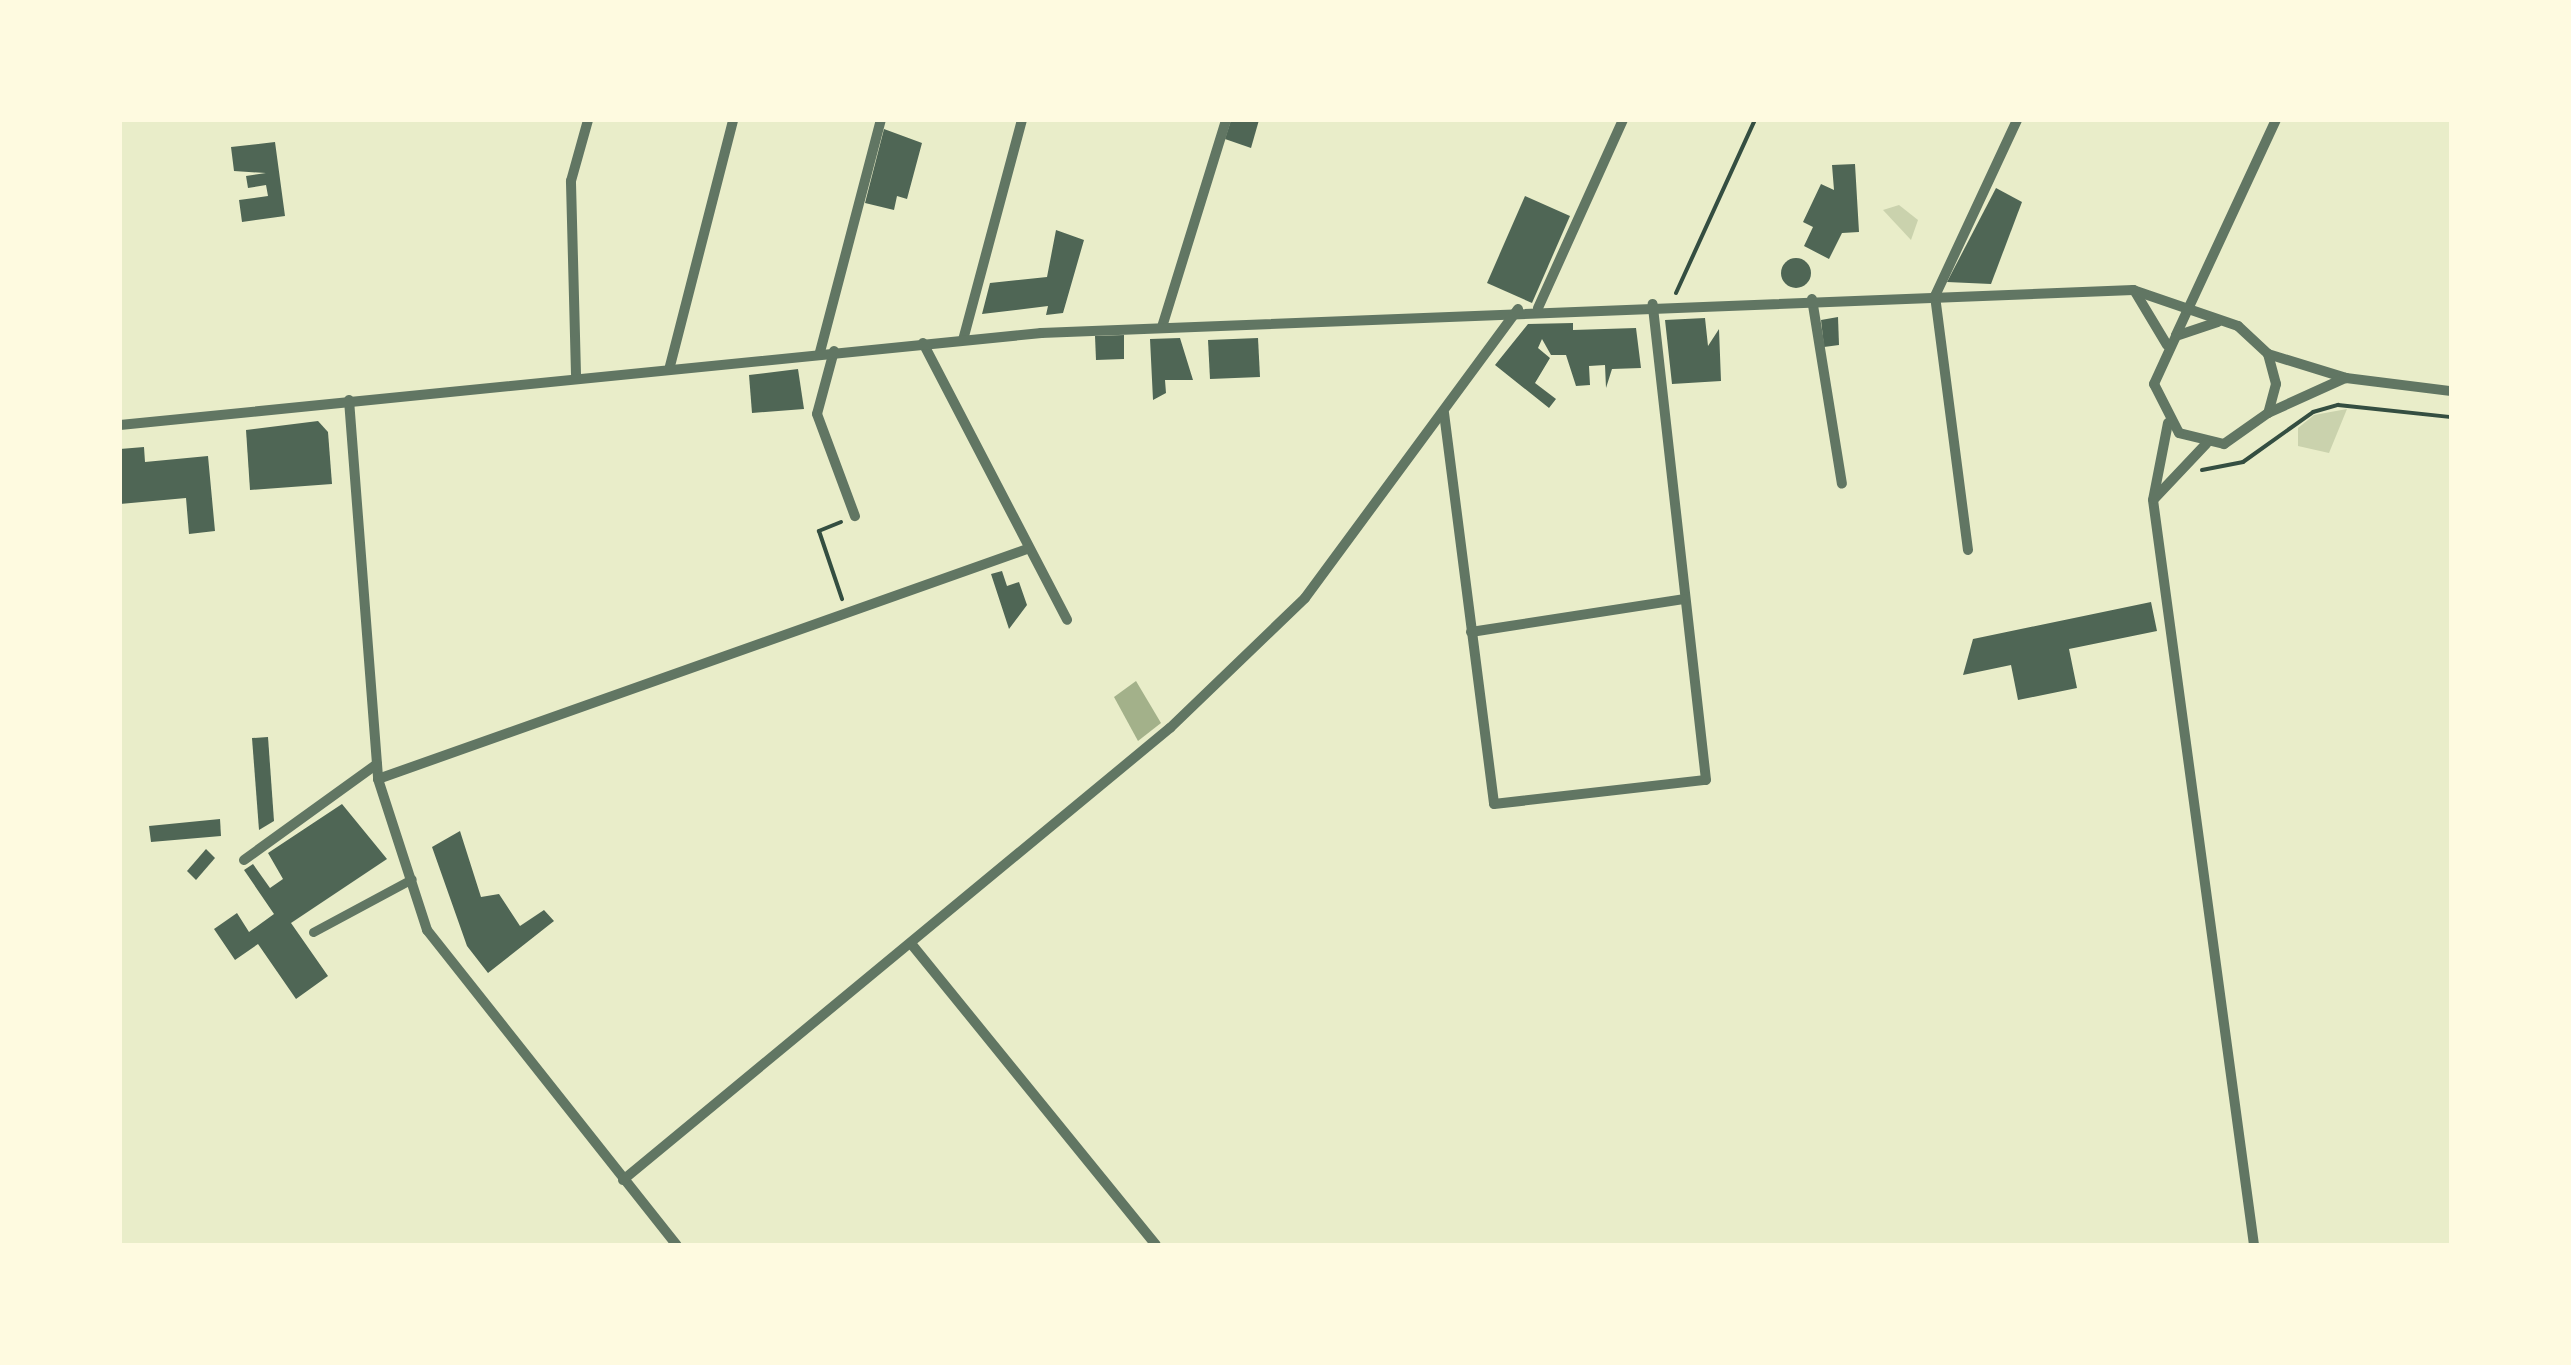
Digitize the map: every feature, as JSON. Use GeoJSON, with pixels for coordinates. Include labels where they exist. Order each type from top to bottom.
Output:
{"type":"FeatureCollection","features":[{"type":"Feature","properties":{"kind":"street"},"geometry":{"type":"LineString","coordinates":[[576,374],[571,181],[588,120]]}},
{"type":"Feature","properties":{"kind":"street"},"geometry":{"type":"LineString","coordinates":[[670,366],[733,120]]}},
{"type":"Feature","properties":{"kind":"street"},"geometry":{"type":"LineString","coordinates":[[820,352],[881,120]]}},
{"type":"Feature","properties":{"kind":"street"},"geometry":{"type":"LineString","coordinates":[[963,340],[1022,120]]}},
{"type":"Feature","properties":{"kind":"street"},"geometry":{"type":"LineString","coordinates":[[1162,327],[1226,120]]}},
{"type":"Feature","properties":{"kind":"street"},"geometry":{"type":"LineString","coordinates":[[1538,308],[1623,120]]}},
{"type":"Feature","properties":{"kind":"street"},"geometry":{"type":"LineString","coordinates":[[1968,550],[1935,296],[2017,120]]}},
{"type":"Feature","properties":{"kind":"street"},"geometry":{"type":"LineString","coordinates":[[2254,1245],[2153,500],[2168,423],[2154,384],[2276,120]]}},
{"type":"Feature","properties":{"kind":"street"},"geometry":{"type":"LineString","coordinates":[[2133,290],[2171,341]]}},
{"type":"Feature","properties":{"kind":"street"},"geometry":{"type":"LineString","coordinates":[[120,424],[576,374],[963,340],[1538,308],[2133,290],[2218,322],[2268,354],[2346,378],[2451,391]]}},
{"type":"Feature","properties":{"kind":"street"},"geometry":{"type":"LineString","coordinates":[[1812,300],[1842,484]]}},
{"type":"Feature","properties":{"kind":"street"},"geometry":{"type":"LineString","coordinates":[[1444,412],[1494,804],[1706,780],[1653,304]]}},
{"type":"Feature","properties":{"kind":"street"},"geometry":{"type":"LineString","coordinates":[[624,1180],[913,946],[1170,728],[1305,598],[1518,309]]}},
{"type":"Feature","properties":{"kind":"street"},"geometry":{"type":"LineString","coordinates":[[2171,341],[2218,322]]}},
{"type":"Feature","properties":{"kind":"street"},"geometry":{"type":"LineString","coordinates":[[923,344],[1067,620]]}},
{"type":"Feature","properties":{"kind":"street"},"geometry":{"type":"LineString","coordinates":[[834,351],[817,414],[854,516]]}},
{"type":"Feature","properties":{"kind":"street"},"geometry":{"type":"LineString","coordinates":[[2268,354],[2276,384],[2268,414]]}},
{"type":"Feature","properties":{"kind":"street"},"geometry":{"type":"LineString","coordinates":[[2153,500],[2206,444],[2242,438],[2268,414],[2346,378]]}},
{"type":"Feature","properties":{"kind":"street"},"geometry":{"type":"LineString","coordinates":[[349,400],[378,780],[428,930],[676,1245]]}},
{"type":"Feature","properties":{"kind":"street"},"geometry":{"type":"LineString","coordinates":[[2168,423],[2206,444]]}},
{"type":"Feature","properties":{"kind":"street"},"geometry":{"type":"LineString","coordinates":[[378,780],[1027,549]]}},
{"type":"Feature","properties":{"kind":"street"},"geometry":{"type":"LineString","coordinates":[[1471,632],[1683,600]]}},
{"type":"Feature","properties":{"kind":"street"},"geometry":{"type":"LineString","coordinates":[[244,860],[377,764]]}},
{"type":"Feature","properties":{"kind":"street"},"geometry":{"type":"LineString","coordinates":[[313,932],[412,879]]}},
{"type":"Feature","properties":{"kind":"street"},"geometry":{"type":"LineString","coordinates":[[913,946],[1156,1245]]}},
{"type":"Feature","properties":{"kind":"path"},"geometry":{"type":"LineString","coordinates":[[1671,304],[1755,120]]}},
{"type":"Feature","properties":{"kind":"path"},"geometry":{"type":"LineString","coordinates":[[2173,479],[2243,462],[2313,412],[2338,405],[2451,417]]}},
{"type":"Feature","properties":{"kind":"path"},"geometry":{"type":"LineString","coordinates":[[847,614],[818,532],[854,516]]}},
{"type":"Feature","properties":{"kind":"shaded area"},"geometry":{"type":"Polygon","coordinates":[[[1899,205],[1918,220],[1911,240],[1883,210],[1899,205]]]}},
{"type":"Feature","properties":{"kind":"shaded area"},"geometry":{"type":"Polygon","coordinates":[[[2347,409],[2329,453],[2298,446],[2298,428],[2314,415],[2347,409]]]}},
{"type":"Feature","properties":{"kind":"shaded area"},"geometry":{"type":"Polygon","coordinates":[[[1136,681],[1161,723],[1138,741],[1114,697],[1136,681]]]}},
{"type":"Feature","properties":{"kind":"building"},"geometry":{"type":"Polygon","coordinates":[[[1231,120],[1259,120],[1251,148],[1225,139],[1231,120]]]}},
{"type":"Feature","properties":{"kind":"building"},"geometry":{"type":"Polygon","coordinates":[[[884,129],[922,143],[907,199],[897,196],[894,210],[865,203],[884,129]]]}},
{"type":"Feature","properties":{"kind":"building"},"geometry":{"type":"Polygon","coordinates":[[[275,142],[285,216],[242,222],[239,200],[268,196],[266,185],[248,188],[246,176],[266,173],[234,171],[231,147],[275,142]]]}},
{"type":"Feature","properties":{"kind":"building"},"geometry":{"type":"Polygon","coordinates":[[[1855,164],[1859,232],[1842,233],[1829,259],[1804,246],[1813,227],[1803,222],[1821,184],[1834,190],[1832,165],[1855,164]]]}},
{"type":"Feature","properties":{"kind":"building"},"geometry":{"type":"Polygon","coordinates":[[[1996,188],[2022,202],[1991,284],[1947,282],[1996,188]]]}},
{"type":"Feature","properties":{"kind":"building"},"geometry":{"type":"Polygon","coordinates":[[[1525,196],[1570,216],[1532,303],[1487,283],[1525,196]]]}},
{"type":"Feature","properties":{"kind":"building"},"geometry":{"type":"Polygon","coordinates":[[[1056,230],[1084,240],[1063,313],[1046,315],[1048,306],[982,314],[990,283],[1047,277],[1056,230]]]}},
{"type":"Feature","properties":{"kind":"building"},"geometry":{"type":"Polygon","coordinates":[[[1796,258],[1807,262],[1811,273],[1807,284],[1796,288],[1785,284],[1781,273],[1785,262],[1796,258]]]}},
{"type":"Feature","properties":{"kind":"building"},"geometry":{"type":"Polygon","coordinates":[[[1838,317],[1839,345],[1824,347],[1821,320],[1838,317]]]}},
{"type":"Feature","properties":{"kind":"building"},"geometry":{"type":"Polygon","coordinates":[[[1705,318],[1708,346],[1719,329],[1721,381],[1672,384],[1665,320],[1705,318]]]}},
{"type":"Feature","properties":{"kind":"building"},"geometry":{"type":"Polygon","coordinates":[[[1573,323],[1573,330],[1636,328],[1641,368],[1612,369],[1606,388],[1605,365],[1589,366],[1590,385],[1576,386],[1566,355],[1551,355],[1542,339],[1538,348],[1550,358],[1535,383],[1556,399],[1549,408],[1495,365],[1528,324],[1573,323]]]}},
{"type":"Feature","properties":{"kind":"building"},"geometry":{"type":"Polygon","coordinates":[[[1124,335],[1124,359],[1096,360],[1095,336],[1124,335]]]}},
{"type":"Feature","properties":{"kind":"building"},"geometry":{"type":"Polygon","coordinates":[[[1180,338],[1193,380],[1165,380],[1166,393],[1153,400],[1150,339],[1180,338]]]}},
{"type":"Feature","properties":{"kind":"building"},"geometry":{"type":"Polygon","coordinates":[[[1258,338],[1260,377],[1210,379],[1208,340],[1258,338]]]}},
{"type":"Feature","properties":{"kind":"building"},"geometry":{"type":"Polygon","coordinates":[[[798,369],[804,409],[752,413],[749,375],[798,369]]]}},
{"type":"Feature","properties":{"kind":"building"},"geometry":{"type":"Polygon","coordinates":[[[318,421],[328,432],[332,484],[250,490],[246,430],[318,421]]]}},
{"type":"Feature","properties":{"kind":"building"},"geometry":{"type":"Polygon","coordinates":[[[144,447],[145,462],[208,456],[215,531],[189,534],[186,498],[120,504],[120,449],[144,447]]]}},
{"type":"Feature","properties":{"kind":"building"},"geometry":{"type":"Polygon","coordinates":[[[1002,571],[1007,586],[1019,582],[1027,605],[1009,629],[991,574],[1002,571]]]}},
{"type":"Feature","properties":{"kind":"building"},"geometry":{"type":"Polygon","coordinates":[[[2151,602],[2157,631],[2069,649],[2077,688],[2018,700],[2011,665],[1963,675],[1973,639],[2151,602]]]}},
{"type":"Feature","properties":{"kind":"building"},"geometry":{"type":"Polygon","coordinates":[[[268,737],[274,821],[259,830],[252,738],[268,737]]]}},
{"type":"Feature","properties":{"kind":"building"},"geometry":{"type":"Polygon","coordinates":[[[342,804],[387,859],[291,923],[328,976],[296,999],[258,944],[235,960],[214,929],[237,913],[249,932],[274,914],[244,870],[253,864],[270,888],[283,879],[268,853],[342,804]]]}},
{"type":"Feature","properties":{"kind":"building"},"geometry":{"type":"Polygon","coordinates":[[[220,819],[221,836],[151,842],[149,826],[220,819]]]}},
{"type":"Feature","properties":{"kind":"building"},"geometry":{"type":"Polygon","coordinates":[[[460,831],[481,897],[499,894],[520,926],[544,910],[554,921],[488,973],[467,946],[432,847],[460,831]]]}},
{"type":"Feature","properties":{"kind":"building"},"geometry":{"type":"Polygon","coordinates":[[[206,849],[215,858],[196,880],[187,871],[206,849]]]}}]}
